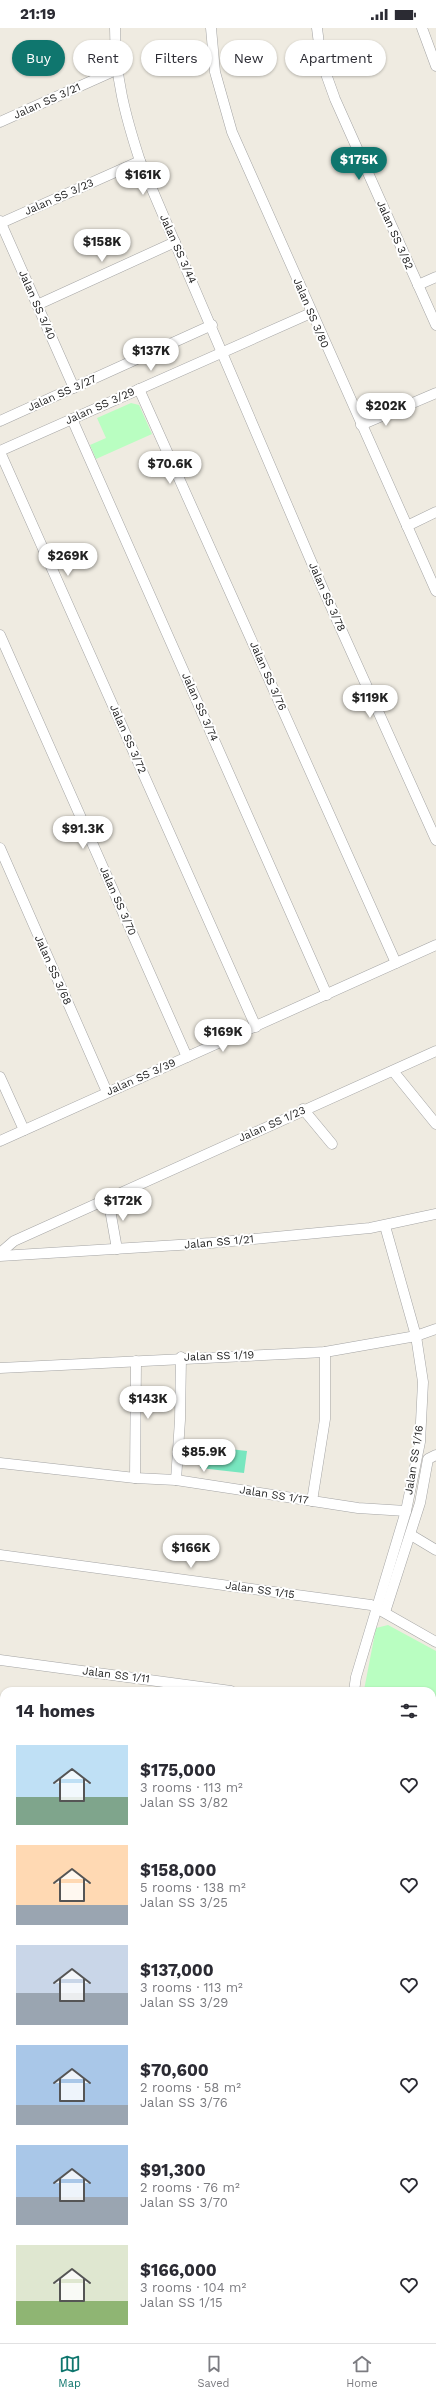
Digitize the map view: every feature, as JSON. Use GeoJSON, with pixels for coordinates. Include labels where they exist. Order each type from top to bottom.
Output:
{"type":"FeatureCollection","features":[{"type":"Feature","properties":{"kind":"street","name":"Jalan SS 3/44"},"geometry":{"type":"LineString","coordinates":[[115,28],[115,40]]}},
{"type":"Feature","properties":{"kind":"street","name":"Jalan SS 3/80"},"geometry":{"type":"LineString","coordinates":[[211,28],[215,72],[232,132],[311,313],[436,591]]}},
{"type":"Feature","properties":{"kind":"street","name":"Jalan SS 3/82"},"geometry":{"type":"LineString","coordinates":[[318,28],[322,60],[335,99],[436,325]]}},
{"type":"Feature","properties":{"kind":"street"},"geometry":{"type":"LineString","coordinates":[[422,28],[436,66]]}},
{"type":"Feature","properties":{"kind":"street","name":"Jalan SS 3/21"},"geometry":{"type":"LineString","coordinates":[[0,122],[103,76]]}},
{"type":"Feature","properties":{"kind":"street","name":"Jalan SS 3/44"},"geometry":{"type":"LineString","coordinates":[[117,76],[126,120],[140,161],[223,352]]}},
{"type":"Feature","properties":{"kind":"street","name":"Jalan SS 3/23"},"geometry":{"type":"LineString","coordinates":[[0,222],[140,161]]}},
{"type":"Feature","properties":{"kind":"street","name":"Jalan SS 3/40"},"geometry":{"type":"LineString","coordinates":[[0,222],[74,388]]}},
{"type":"Feature","properties":{"kind":"street"},"geometry":{"type":"LineString","coordinates":[[37,305],[175,242]]}},
{"type":"Feature","properties":{"kind":"street"},"geometry":{"type":"LineString","coordinates":[[418,285],[436,277]]}},
{"type":"Feature","properties":{"kind":"street","name":"Jalan SS 3/29"},"geometry":{"type":"LineString","coordinates":[[0,451],[311,313]]}},
{"type":"Feature","properties":{"kind":"street","name":"Jalan SS 3/27"},"geometry":{"type":"LineString","coordinates":[[0,421],[212,325]]}},
{"type":"Feature","properties":{"kind":"street","name":"Jalan SS 3/78"},"geometry":{"type":"LineString","coordinates":[[223,352],[323,589],[436,840]]}},
{"type":"Feature","properties":{"kind":"street","name":"Jalan SS 3/76"},"geometry":{"type":"LineString","coordinates":[[139,389],[396,963]]}},
{"type":"Feature","properties":{"kind":"street"},"geometry":{"type":"LineString","coordinates":[[361,425],[436,393]]}},
{"type":"Feature","properties":{"kind":"street","name":"Jalan SS 3/74"},"geometry":{"type":"LineString","coordinates":[[72,419],[327,995]]}},
{"type":"Feature","properties":{"kind":"street","name":"Jalan SS 3/72"},"geometry":{"type":"LineString","coordinates":[[0,451],[256,1027]]}},
{"type":"Feature","properties":{"kind":"street"},"geometry":{"type":"LineString","coordinates":[[407,526],[436,512]]}},
{"type":"Feature","properties":{"kind":"street","name":"Jalan SS 3/70"},"geometry":{"type":"LineString","coordinates":[[0,635],[187,1057]]}},
{"type":"Feature","properties":{"kind":"street","name":"Jalan SS 3/68"},"geometry":{"type":"LineString","coordinates":[[0,848],[107,1092]]}},
{"type":"Feature","properties":{"kind":"street","name":"Jalan SS 3/39"},"geometry":{"type":"LineString","coordinates":[[0,1141],[436,945]]}},
{"type":"Feature","properties":{"kind":"street","name":"Jalan SS 1/23"},"geometry":{"type":"LineString","coordinates":[[0,1254],[14,1241],[303,1109],[436,1051]]}},
{"type":"Feature","properties":{"kind":"street"},"geometry":{"type":"LineString","coordinates":[[393,1071],[436,1124]]}},
{"type":"Feature","properties":{"kind":"street"},"geometry":{"type":"LineString","coordinates":[[0,1078],[24,1130]]}},
{"type":"Feature","properties":{"kind":"street"},"geometry":{"type":"LineString","coordinates":[[303,1109],[332,1144]]}},
{"type":"Feature","properties":{"kind":"street"},"geometry":{"type":"LineString","coordinates":[[108,1198],[117,1249]]}},
{"type":"Feature","properties":{"kind":"street","name":"Jalan SS 1/21"},"geometry":{"type":"LineString","coordinates":[[0,1254],[211,1243],[385,1226],[436,1214]]}},
{"type":"Feature","properties":{"kind":"street","name":"Jalan SS 1/16"},"geometry":{"type":"LineString","coordinates":[[381,1610],[406,1511],[420,1442],[423,1382],[416,1336],[385,1226]]}},
{"type":"Feature","properties":{"kind":"street","name":"Jalan SS 1/19"},"geometry":{"type":"LineString","coordinates":[[0,1368],[325,1352],[416,1336],[436,1329]]}},
{"type":"Feature","properties":{"kind":"street"},"geometry":{"type":"LineString","coordinates":[[312,1501],[325,1419],[325,1352]]}},
{"type":"Feature","properties":{"kind":"street"},"geometry":{"type":"LineString","coordinates":[[176,1480],[180,1420],[181,1358]]}},
{"type":"Feature","properties":{"kind":"street"},"geometry":{"type":"LineString","coordinates":[[135,1478],[136,1361]]}},
{"type":"Feature","properties":{"kind":"street","name":"Jalan SS 1/16"},"geometry":{"type":"LineString","coordinates":[[355,1687],[356,1677],[410,1535],[420,1503],[428,1459],[434,1455]]}},
{"type":"Feature","properties":{"kind":"street","name":"Jalan SS 1/17"},"geometry":{"type":"LineString","coordinates":[[0,1463],[135,1478],[176,1480],[358,1508],[406,1511]]}},
{"type":"Feature","properties":{"kind":"street"},"geometry":{"type":"LineString","coordinates":[[410,1535],[436,1550]]}},
{"type":"Feature","properties":{"kind":"street","name":"Jalan SS 1/15"},"geometry":{"type":"LineString","coordinates":[[0,1555],[381,1610]]}},
{"type":"Feature","properties":{"kind":"street"},"geometry":{"type":"LineString","coordinates":[[381,1610],[436,1642]]}},
{"type":"Feature","properties":{"kind":"street","name":"Jalan SS 1/11"},"geometry":{"type":"LineString","coordinates":[[0,1660],[192,1687]]}},
{"type":"Feature","properties":{"kind":"green space"},"geometry":{"type":"Polygon","coordinates":[[[131,403],[139,405],[152,434],[96,459],[90,445],[106,438],[97,418],[131,403]]]}},
{"type":"Feature","properties":{"kind":"green space"},"geometry":{"type":"Polygon","coordinates":[[[203,1446],[247,1451],[244,1473],[200,1468],[203,1446]]]}},
{"type":"Feature","properties":{"kind":"green space"},"geometry":{"type":"Polygon","coordinates":[[[388,1625],[436,1651],[436,1687],[365,1687],[376,1628],[388,1625]]]}}]}
